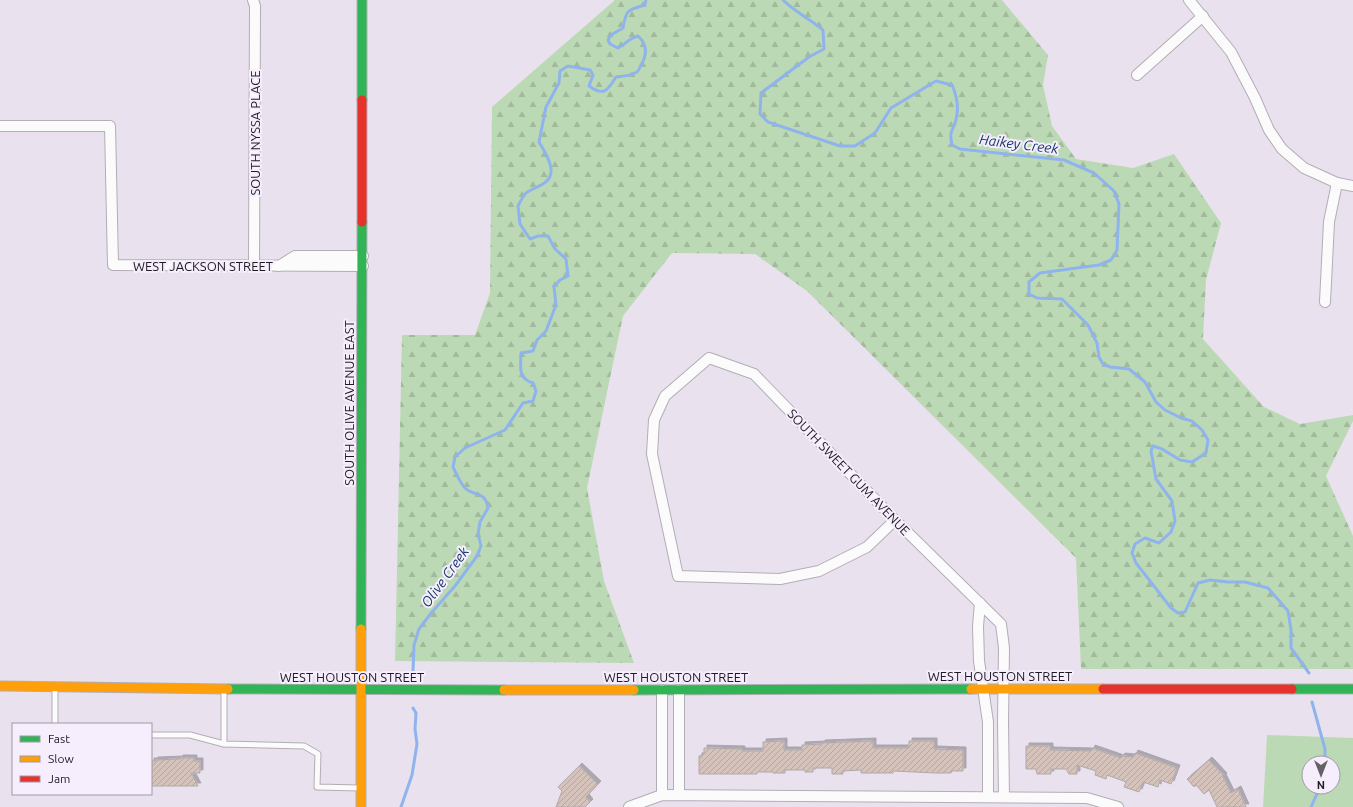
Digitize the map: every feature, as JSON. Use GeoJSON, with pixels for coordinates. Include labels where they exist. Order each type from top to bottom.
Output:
{"type":"FeatureCollection","features":[{"type":"Feature","properties":{"kind":"main road","name":"SOUTH OLIVE AVENUE EAST"},"geometry":{"type":"LineString","coordinates":[[361,807],[363,261],[362,0]]}},
{"type":"Feature","properties":{"kind":"main road","name":"WEST HOUSTON STREET"},"geometry":{"type":"LineString","coordinates":[[0,686],[362,691],[1353,688]]}},
{"type":"Feature","properties":{"kind":"street","name":"SOUTH NYSSA PLACE"},"geometry":{"type":"LineString","coordinates":[[253,0],[255,6],[254,266]]}},
{"type":"Feature","properties":{"kind":"street"},"geometry":{"type":"LineString","coordinates":[[1189,0],[1231,52],[1255,98],[1269,130],[1282,149],[1304,168],[1337,183],[1353,186]]}},
{"type":"Feature","properties":{"kind":"street"},"geometry":{"type":"LineString","coordinates":[[1137,75],[1203,16]]}},
{"type":"Feature","properties":{"kind":"street","name":"WEST JACKSON STREET"},"geometry":{"type":"LineString","coordinates":[[0,126],[110,126],[113,266],[279,266],[363,261]]}},
{"type":"Feature","properties":{"kind":"street"},"geometry":{"type":"LineString","coordinates":[[1325,302],[1330,222],[1337,183]]}},
{"type":"Feature","properties":{"kind":"street","name":"SOUTH SWEET GUM AVENUE"},"geometry":{"type":"LineString","coordinates":[[895,520],[867,547],[819,571],[780,579],[678,576],[652,454],[654,420],[665,396],[709,358],[754,374],[895,520],[1001,624],[1004,648],[1004,797]]}},
{"type":"Feature","properties":{"kind":"street"},"geometry":{"type":"LineString","coordinates":[[980,603],[978,626],[979,660],[988,722],[988,797]]}},
{"type":"Feature","properties":{"kind":"street"},"geometry":{"type":"LineString","coordinates":[[662,690],[662,795]]}},
{"type":"Feature","properties":{"kind":"street"},"geometry":{"type":"LineString","coordinates":[[679,690],[680,795]]}},
{"type":"Feature","properties":{"kind":"street"},"geometry":{"type":"LineString","coordinates":[[629,807],[662,795],[680,795],[1087,798],[1118,807]]}},
{"type":"Feature","properties":{"kind":"lane"},"geometry":{"type":"LineString","coordinates":[[55,686],[55,723]]}},
{"type":"Feature","properties":{"kind":"lane"},"geometry":{"type":"LineString","coordinates":[[224,689],[224,744]]}},
{"type":"Feature","properties":{"kind":"lane"},"geometry":{"type":"LineString","coordinates":[[152,735],[190,735],[224,744],[304,746],[318,754],[317,787],[361,788]]}},
{"type":"Feature","properties":{"kind":"green space"},"geometry":{"type":"Polygon","coordinates":[[[615,0],[1002,0],[1048,55],[1043,85],[1052,126],[1076,159],[1133,168],[1174,154],[1221,223],[1206,280],[1203,339],[1264,407],[1300,424],[1353,415],[1353,421],[1326,476],[1353,536],[1353,669],[1081,669],[1076,558],[807,291],[755,254],[672,253],[623,316],[587,488],[604,581],[634,663],[395,661],[402,335],[475,335],[490,293],[492,107],[615,0]]]}},
{"type":"Feature","properties":{"kind":"green space"},"geometry":{"type":"Polygon","coordinates":[[[1267,735],[1353,738],[1353,807],[1263,807],[1267,735]]]}},
{"type":"Feature","properties":{"kind":"building"},"geometry":{"type":"Polygon","coordinates":[[[784,741],[784,750],[802,750],[802,745],[822,743],[873,741],[873,748],[909,748],[909,741],[934,741],[934,749],[963,750],[963,771],[952,771],[951,773],[893,771],[893,773],[861,773],[861,770],[843,771],[843,774],[832,774],[832,768],[813,768],[813,772],[805,772],[805,770],[785,770],[785,773],[757,772],[757,774],[699,774],[699,756],[704,754],[704,748],[763,751],[763,742],[784,741]]]}},
{"type":"Feature","properties":{"kind":"building"},"geometry":{"type":"Polygon","coordinates":[[[1026,746],[1050,746],[1050,750],[1091,751],[1092,748],[1121,758],[1122,756],[1133,757],[1135,753],[1177,768],[1171,784],[1160,780],[1158,787],[1143,782],[1139,792],[1124,787],[1126,782],[1107,775],[1106,779],[1095,775],[1096,771],[1077,765],[1077,774],[1069,774],[1066,769],[1051,769],[1051,774],[1037,774],[1036,769],[1026,769],[1026,746]]]}},
{"type":"Feature","properties":{"kind":"building"},"geometry":{"type":"Polygon","coordinates":[[[194,758],[194,761],[200,761],[200,773],[191,773],[198,786],[152,786],[152,761],[194,758]]]}},
{"type":"Feature","properties":{"kind":"building"},"geometry":{"type":"Polygon","coordinates":[[[1209,760],[1224,776],[1223,777],[1231,793],[1238,789],[1246,807],[1217,807],[1209,790],[1204,794],[1196,785],[1194,787],[1187,779],[1209,760]]]}},
{"type":"Feature","properties":{"kind":"building"},"geometry":{"type":"Polygon","coordinates":[[[579,766],[598,784],[586,797],[590,802],[585,807],[556,807],[562,791],[558,787],[579,766]]]}},
{"type":"Feature","properties":{"kind":"waterway","name":"Olive Creek"},"geometry":{"type":"LineString","coordinates":[[413,671],[414,645],[419,629],[455,586],[477,556],[481,546],[478,534],[480,522],[488,508],[487,502],[482,496],[468,491],[461,483],[453,467],[455,457],[465,448],[505,430],[523,403],[533,401],[536,391],[533,383],[528,381],[522,375],[521,353],[533,351],[537,340],[546,331],[556,305],[554,287],[560,280],[568,276],[566,259],[555,249],[548,236],[538,236],[530,239],[520,224],[518,206],[523,197],[526,193],[543,184],[551,175],[548,158],[539,142],[546,107],[559,83],[560,71],[568,66],[590,70],[593,75],[589,86],[598,91],[608,88],[616,77],[631,75],[638,71],[646,50],[641,39],[638,36],[635,37],[618,48],[610,44],[608,40],[611,35],[623,28],[628,12],[634,8],[645,5],[646,0]]}},
{"type":"Feature","properties":{"kind":"waterway","name":"Haikey Creek"},"geometry":{"type":"LineString","coordinates":[[783,0],[823,30],[824,49],[809,57],[761,93],[760,114],[768,122],[840,146],[855,146],[875,133],[891,108],[936,81],[952,85],[955,93],[957,111],[956,120],[951,134],[952,145],[960,149],[1064,160],[1094,173],[1114,191],[1119,204],[1117,250],[1111,260],[1099,265],[1040,273],[1029,282],[1029,294],[1037,298],[1062,299],[1088,325],[1097,343],[1099,357],[1103,364],[1110,367],[1129,369],[1145,382],[1156,402],[1165,410],[1181,418],[1192,421],[1202,430],[1208,440],[1206,453],[1192,462],[1180,460],[1162,449],[1153,446],[1151,451],[1156,479],[1172,501],[1175,521],[1171,532],[1159,543],[1145,538],[1135,544],[1132,553],[1136,563],[1171,608],[1178,613],[1185,612],[1198,583],[1210,580],[1245,582],[1268,588],[1288,611],[1291,630],[1291,648],[1309,673]]}},
{"type":"Feature","properties":{"kind":"waterway","name":"Haikey Creek"},"geometry":{"type":"LineString","coordinates":[[1312,702],[1325,749],[1325,755]]}},
{"type":"Feature","properties":{"kind":"waterway","name":"Olive Creek"},"geometry":{"type":"LineString","coordinates":[[401,807],[412,775],[417,744],[415,729],[416,713],[413,708]]}},
{"type":"Feature","properties":{"kind":"waterway","name":"Haikey Creek"},"geometry":{"type":"LineString","coordinates":[[1311,807],[1316,795]]}},
{"type":"Feature","properties":{"kind":"traffic: fast"},"geometry":{"type":"LineString","coordinates":[[362,0],[362,100]]}},
{"type":"Feature","properties":{"kind":"traffic: fast"},"geometry":{"type":"LineString","coordinates":[[361,629],[362,222]]}},
{"type":"Feature","properties":{"kind":"traffic: fast"},"geometry":{"type":"LineString","coordinates":[[228,689],[504,690]]}},
{"type":"Feature","properties":{"kind":"traffic: fast"},"geometry":{"type":"LineString","coordinates":[[634,690],[971,689]]}},
{"type":"Feature","properties":{"kind":"traffic: fast"},"geometry":{"type":"LineString","coordinates":[[1292,689],[1353,689]]}},
{"type":"Feature","properties":{"kind":"traffic: slow"},"geometry":{"type":"LineString","coordinates":[[361,629],[361,807]]}},
{"type":"Feature","properties":{"kind":"traffic: slow"},"geometry":{"type":"LineString","coordinates":[[0,686],[228,689]]}},
{"type":"Feature","properties":{"kind":"traffic: slow"},"geometry":{"type":"LineString","coordinates":[[971,689],[1103,689]]}},
{"type":"Feature","properties":{"kind":"traffic: slow"},"geometry":{"type":"LineString","coordinates":[[504,690],[634,690]]}},
{"type":"Feature","properties":{"kind":"traffic: jam"},"geometry":{"type":"LineString","coordinates":[[362,100],[362,222]]}},
{"type":"Feature","properties":{"kind":"traffic: jam"},"geometry":{"type":"LineString","coordinates":[[1103,689],[1292,689]]}}]}
